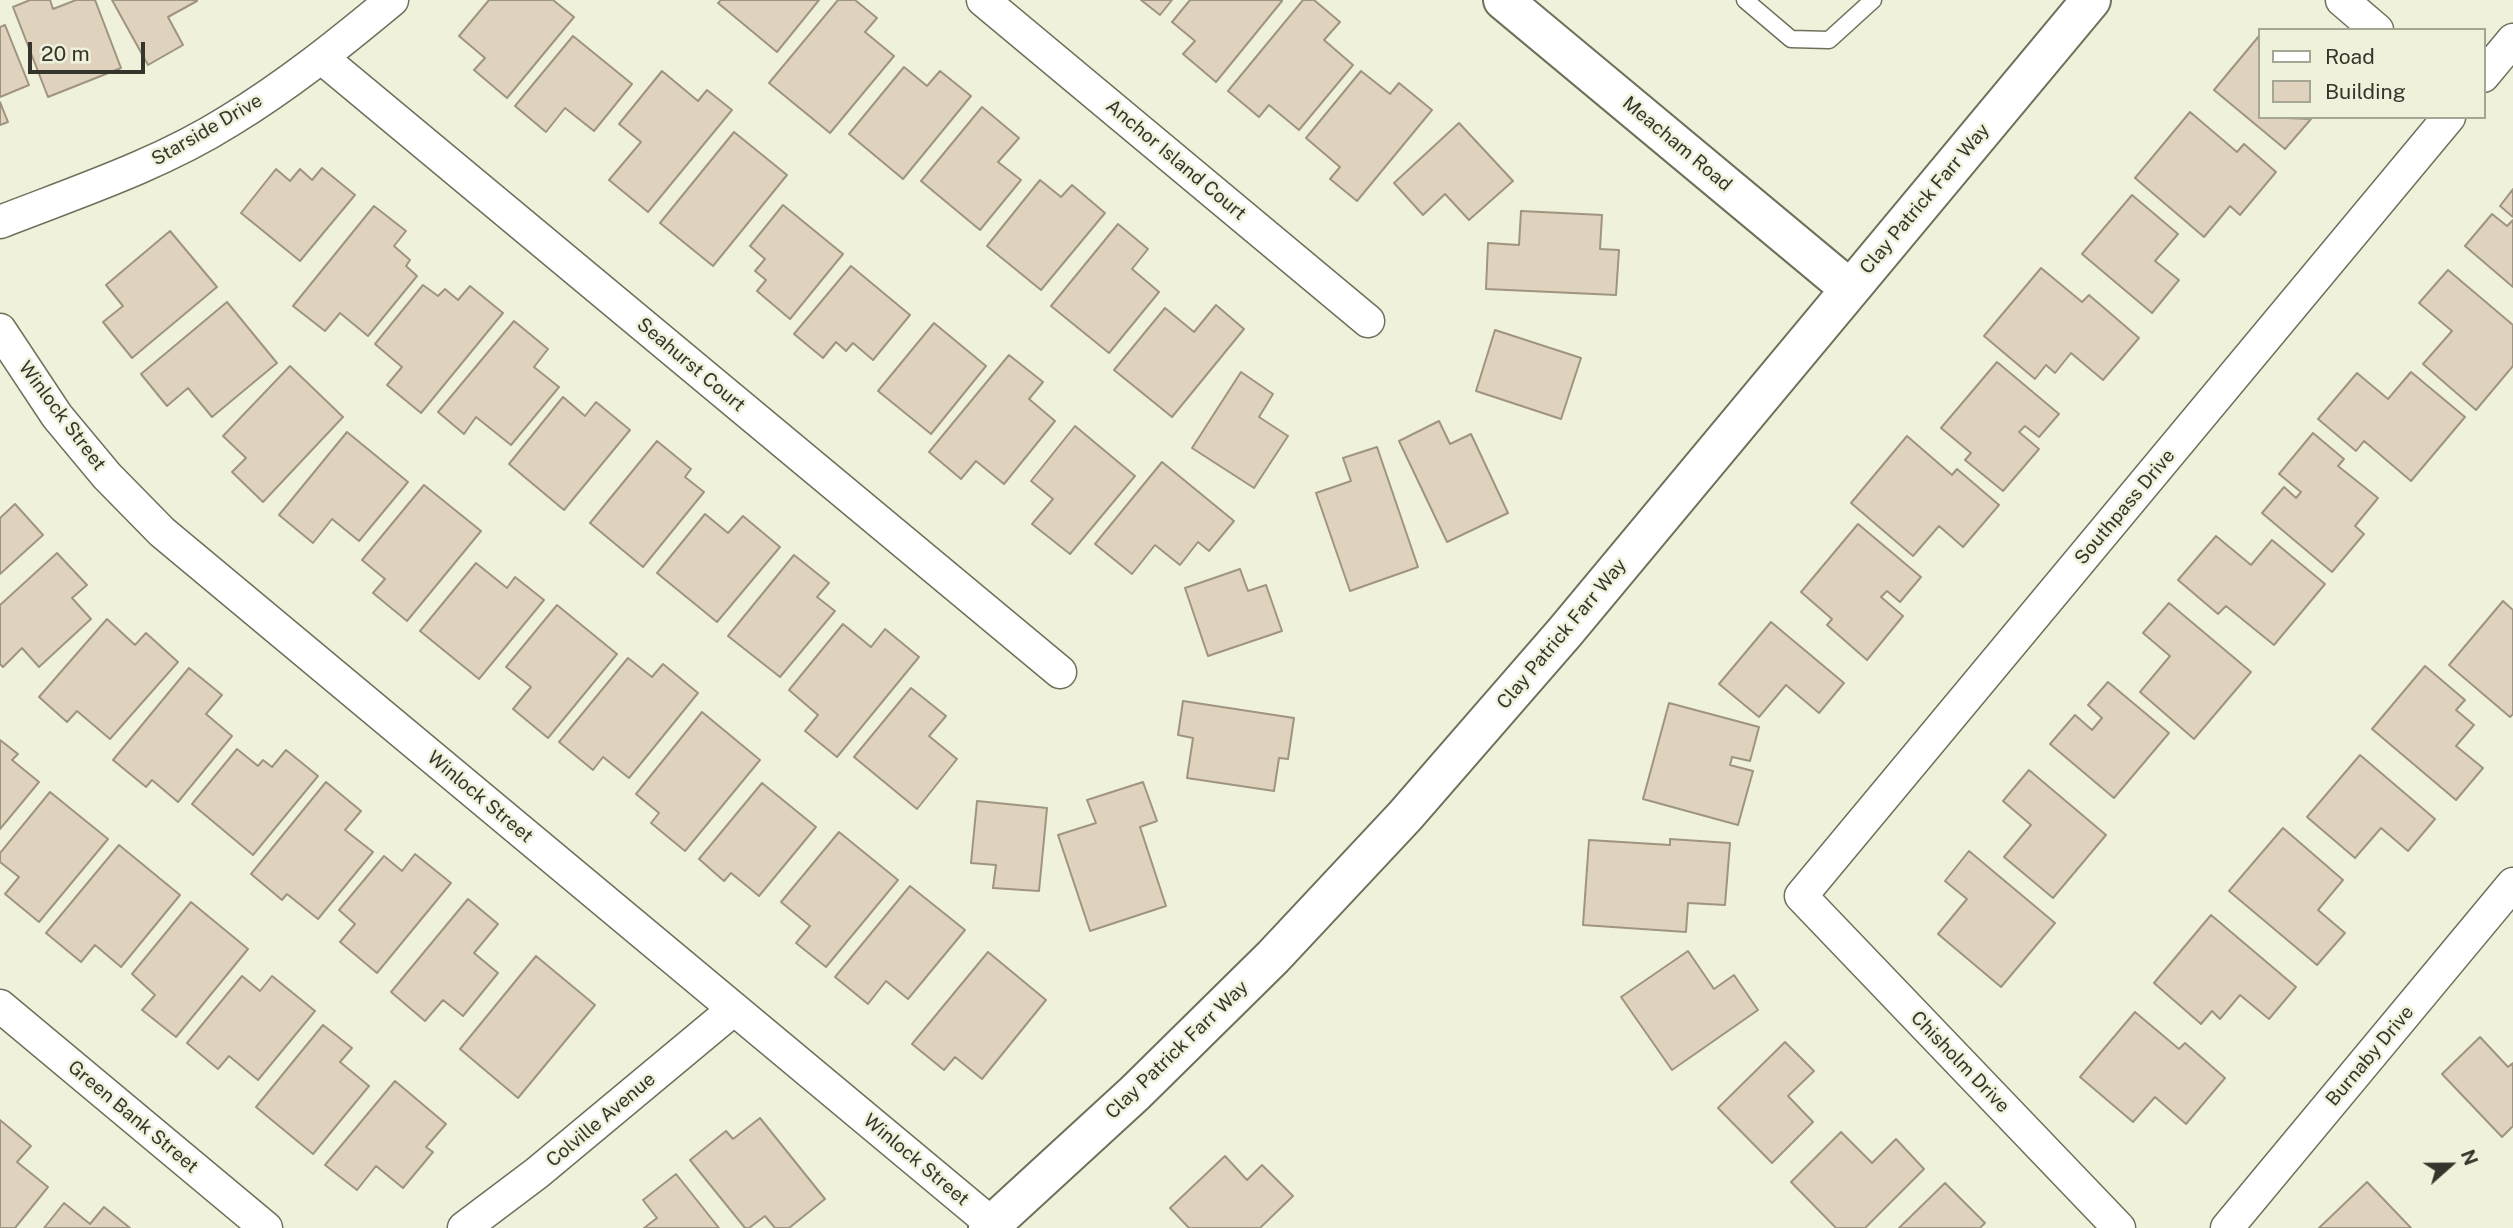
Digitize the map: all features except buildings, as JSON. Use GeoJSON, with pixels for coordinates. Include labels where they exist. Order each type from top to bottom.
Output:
{"type":"FeatureCollection","features":[{"type":"Feature","properties":{"kind":"street","name":"Starside Drive"},"geometry":{"type":"LineString","coordinates":[[0,222],[144,165],[228,122],[323,58],[391,0]]}},
{"type":"Feature","properties":{"kind":"street","name":"Anchor Island Court"},"geometry":{"type":"LineString","coordinates":[[983,0],[1368,321]]}},
{"type":"Feature","properties":{"kind":"street","name":"Meacham Road"},"geometry":{"type":"LineString","coordinates":[[1503,0],[1850,289]]}},
{"type":"Feature","properties":{"kind":"street","name":"Clay Patrick Farr Way"},"geometry":{"type":"LineString","coordinates":[[993,1227],[1135,1093],[1273,957],[1405,816],[1565,632],[2091,0]]}},
{"type":"Feature","properties":{"kind":"street"},"geometry":{"type":"LineString","coordinates":[[2342,0],[2375,28]]}},
{"type":"Feature","properties":{"kind":"street"},"geometry":{"type":"LineString","coordinates":[[2485,74],[2513,40]]}},
{"type":"Feature","properties":{"kind":"street","name":"Seahurst Court"},"geometry":{"type":"LineString","coordinates":[[323,58],[1060,672]]}},
{"type":"Feature","properties":{"kind":"street","name":"Southpass Drive"},"geometry":{"type":"LineString","coordinates":[[1801,896],[2447,119]]}},
{"type":"Feature","properties":{"kind":"street","name":"Winlock Street"},"geometry":{"type":"LineString","coordinates":[[0,330],[57,416],[107,476],[162,532],[993,1227]]}},
{"type":"Feature","properties":{"kind":"street","name":"Burnaby Drive"},"geometry":{"type":"LineString","coordinates":[[2227,1228],[2513,884]]}},
{"type":"Feature","properties":{"kind":"street","name":"Chisholm Drive"},"geometry":{"type":"LineString","coordinates":[[1801,896],[2119,1228]]}},
{"type":"Feature","properties":{"kind":"street","name":"Green Bank Street"},"geometry":{"type":"LineString","coordinates":[[0,1006],[266,1228]]}},
{"type":"Feature","properties":{"kind":"street","name":"Colville Avenue"},"geometry":{"type":"LineString","coordinates":[[464,1228],[537,1173],[734,1009]]}},
{"type":"Feature","properties":{"kind":"lane"},"geometry":{"type":"LineString","coordinates":[[1745,0],[1791,39],[1829,40],[1873,0]]}}]}
